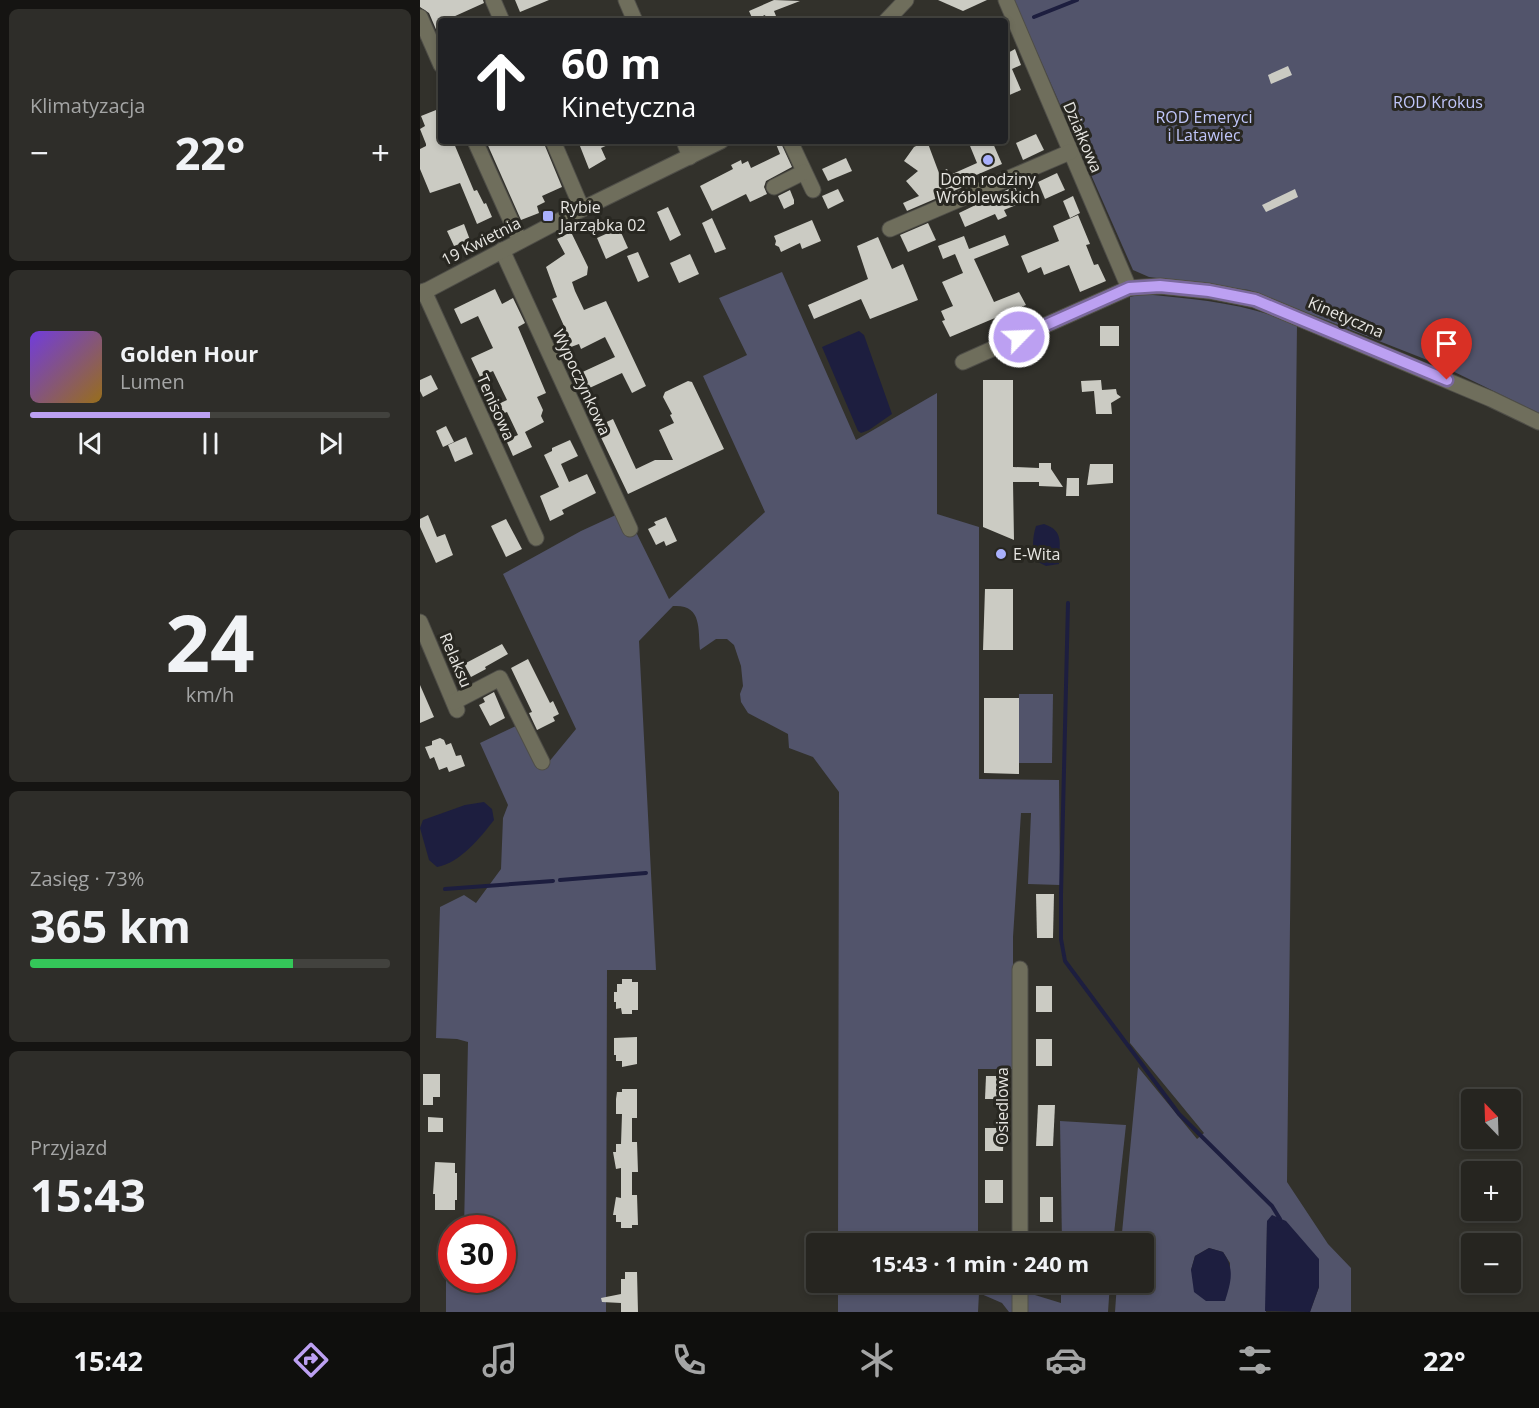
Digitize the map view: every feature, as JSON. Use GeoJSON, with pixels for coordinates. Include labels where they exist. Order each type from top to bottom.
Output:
{"type":"FeatureCollection","features":[{"type":"Feature","properties":{"kind":"street"},"geometry":{"type":"LineString","coordinates":[[493,0],[501,18]]}},
{"type":"Feature","properties":{"kind":"street"},"geometry":{"type":"LineString","coordinates":[[626,0],[633,18]]}},
{"type":"Feature","properties":{"kind":"street"},"geometry":{"type":"LineString","coordinates":[[889,18],[906,0]]}},
{"type":"Feature","properties":{"kind":"street","name":"Działkowa"},"geometry":{"type":"LineString","coordinates":[[1006,0],[1129,288]]}},
{"type":"Feature","properties":{"kind":"street"},"geometry":{"type":"LineString","coordinates":[[420,17],[438,58]]}},
{"type":"Feature","properties":{"kind":"street"},"geometry":{"type":"LineString","coordinates":[[476,144],[520,241]]}},
{"type":"Feature","properties":{"kind":"street"},"geometry":{"type":"LineString","coordinates":[[554,144],[582,209]]}},
{"type":"Feature","properties":{"kind":"street"},"geometry":{"type":"LineString","coordinates":[[685,144],[690,157]]}},
{"type":"Feature","properties":{"kind":"street","name":"19 Kwietnia"},"geometry":{"type":"LineString","coordinates":[[422,292],[582,209],[715,144]]}},
{"type":"Feature","properties":{"kind":"street"},"geometry":{"type":"LineString","coordinates":[[791,144],[813,190]]}},
{"type":"Feature","properties":{"kind":"street"},"geometry":{"type":"LineString","coordinates":[[890,229],[1070,152]]}},
{"type":"Feature","properties":{"kind":"street"},"geometry":{"type":"LineString","coordinates":[[774,187],[804,172]]}},
{"type":"Feature","properties":{"kind":"street","name":"Wypoczynkowa"},"geometry":{"type":"LineString","coordinates":[[502,250],[630,529]]}},
{"type":"Feature","properties":{"kind":"street","name":"Kinetyczna"},"geometry":{"type":"LineString","coordinates":[[1129,288],[1160,286],[1209,291],[1255,300],[1491,399],[1539,422]]}},
{"type":"Feature","properties":{"kind":"street"},"geometry":{"type":"LineString","coordinates":[[963,362],[1129,288]]}},
{"type":"Feature","properties":{"kind":"street","name":"Tenisowa"},"geometry":{"type":"LineString","coordinates":[[422,292],[536,538]]}},
{"type":"Feature","properties":{"kind":"street","name":"Relaksu"},"geometry":{"type":"LineString","coordinates":[[420,621],[456,707],[500,678],[542,762]]}},
{"type":"Feature","properties":{"kind":"street","name":"Osiedlowa"},"geometry":{"type":"LineString","coordinates":[[1020,969],[1020,1233]]}},
{"type":"Feature","properties":{"kind":"street"},"geometry":{"type":"LineString","coordinates":[[1020,1293],[1020,1312]]}},
{"type":"Feature","properties":{"kind":"green space"},"geometry":{"type":"Polygon","coordinates":[[[1014,0],[1539,0],[1539,413],[1440,365],[1249,290],[1149,277],[1133,270],[1014,0]]]}},
{"type":"Feature","properties":{"kind":"green space"},"geometry":{"type":"Polygon","coordinates":[[[782,272],[856,440],[937,393],[937,514],[979,527],[979,779],[1059,780],[1060,885],[1028,884],[1031,813],[1021,813],[1013,937],[1013,1069],[978,1069],[978,1233],[838,1233],[839,792],[813,757],[789,748],[788,734],[748,713],[741,702],[740,694],[743,686],[741,666],[734,645],[727,639],[716,639],[700,650],[697,619],[694,613],[682,606],[673,606],[639,641],[656,970],[607,970],[606,1312],[446,1312],[446,1293],[516,1293],[516,1215],[464,1215],[468,1042],[436,1038],[440,907],[464,895],[476,903],[501,869],[503,818],[508,805],[480,743],[518,725],[548,763],[576,729],[503,574],[581,531],[618,514],[634,528],[669,599],[765,512],[703,376],[747,355],[719,298],[782,272]]]}},
{"type":"Feature","properties":{"kind":"green space"},"geometry":{"type":"Polygon","coordinates":[[[1142,294],[1221,303],[1260,312],[1297,325],[1287,1182],[1328,1244],[1351,1268],[1351,1312],[1310,1312],[1319,1287],[1267,1222],[1266,1312],[1115,1312],[1116,1293],[1154,1293],[1154,1233],[1122,1233],[1138,1067],[1197,1139],[1204,1133],[1130,1043],[1130,297],[1142,294]],[[1209,1248],[1195,1256],[1191,1270],[1230,1283],[1230,1263],[1223,1252],[1209,1248]]]}},
{"type":"Feature","properties":{"kind":"green space"},"geometry":{"type":"Polygon","coordinates":[[[1019,694],[1053,694],[1052,763],[1019,763],[1019,694]]]}},
{"type":"Feature","properties":{"kind":"green space"},"geometry":{"type":"Polygon","coordinates":[[[1060,1121],[1126,1125],[1114,1233],[1062,1233],[1060,1121]]]}},
{"type":"Feature","properties":{"kind":"green space"},"geometry":{"type":"Polygon","coordinates":[[[838,1293],[979,1293],[978,1312],[838,1312],[838,1293]]]}},
{"type":"Feature","properties":{"kind":"green space"},"geometry":{"type":"Polygon","coordinates":[[[979,1293],[1012,1293],[1012,1312],[1009,1312],[1002,1303],[979,1293]]]}},
{"type":"Feature","properties":{"kind":"green space"},"geometry":{"type":"Polygon","coordinates":[[[1027,1293],[1034,1293],[1061,1303],[1061,1293],[1109,1293],[1108,1312],[1027,1312],[1027,1293]]]}},
{"type":"Feature","properties":{"kind":"shaded area"},"geometry":{"type":"Polygon","coordinates":[[[859,331],[864,335],[892,414],[861,433],[858,431],[822,347],[859,331]]]}},
{"type":"Feature","properties":{"kind":"shaded area"},"geometry":{"type":"Polygon","coordinates":[[[1044,524],[1058,534],[1059,564],[1046,566],[1034,560],[1033,543],[1036,526],[1044,524]]]}},
{"type":"Feature","properties":{"kind":"shaded area"},"geometry":{"type":"Polygon","coordinates":[[[484,802],[492,809],[494,820],[476,842],[454,861],[437,867],[429,860],[420,828],[423,820],[465,805],[484,802]]]}},
{"type":"Feature","properties":{"kind":"shaded area"},"geometry":{"type":"Polygon","coordinates":[[[1272,1215],[1286,1221],[1319,1259],[1319,1287],[1310,1312],[1265,1311],[1267,1221],[1272,1215]]]}},
{"type":"Feature","properties":{"kind":"shaded area"},"geometry":{"type":"Polygon","coordinates":[[[1209,1248],[1223,1252],[1229,1264],[1230,1282],[1225,1301],[1206,1301],[1194,1292],[1191,1270],[1195,1256],[1209,1248]]]}},
{"type":"Feature","properties":{"kind":"building"},"geometry":{"type":"Polygon","coordinates":[[[420,0],[483,0],[484,3],[453,18],[438,18],[438,34],[429,13],[420,7],[420,0]]]}},
{"type":"Feature","properties":{"kind":"building"},"geometry":{"type":"Polygon","coordinates":[[[515,0],[549,0],[520,12],[515,0]]]}},
{"type":"Feature","properties":{"kind":"building"},"geometry":{"type":"Polygon","coordinates":[[[774,0],[800,1],[774,11],[777,18],[766,18],[765,15],[752,18],[749,11],[774,0]]]}},
{"type":"Feature","properties":{"kind":"building"},"geometry":{"type":"Polygon","coordinates":[[[938,0],[987,0],[963,11],[938,0]]]}},
{"type":"Feature","properties":{"kind":"building"},"geometry":{"type":"Polygon","coordinates":[[[1015,49],[1021,65],[1012,69],[1021,90],[1008,96],[1008,53],[1015,49]]]}},
{"type":"Feature","properties":{"kind":"building"},"geometry":{"type":"Polygon","coordinates":[[[1288,66],[1292,75],[1271,84],[1268,75],[1288,66]]]}},
{"type":"Feature","properties":{"kind":"building"},"geometry":{"type":"Polygon","coordinates":[[[438,109],[438,144],[454,144],[474,191],[477,190],[484,204],[486,203],[492,217],[477,224],[460,183],[430,193],[420,169],[420,149],[426,146],[420,129],[425,126],[421,116],[438,109]]]}},
{"type":"Feature","properties":{"kind":"building"},"geometry":{"type":"Polygon","coordinates":[[[1036,134],[1044,150],[1023,160],[1016,143],[1036,134]]]}},
{"type":"Feature","properties":{"kind":"building"},"geometry":{"type":"Polygon","coordinates":[[[487,144],[544,144],[562,187],[542,196],[545,202],[537,206],[539,213],[521,220],[487,144]]]}},
{"type":"Feature","properties":{"kind":"building"},"geometry":{"type":"Polygon","coordinates":[[[579,144],[610,144],[601,148],[606,159],[589,169],[579,144]]]}},
{"type":"Feature","properties":{"kind":"building"},"geometry":{"type":"Polygon","coordinates":[[[776,144],[781,144],[792,167],[766,181],[764,187],[767,194],[750,202],[746,194],[712,211],[700,186],[733,169],[731,165],[741,160],[742,164],[748,161],[751,168],[780,154],[776,144]]]}},
{"type":"Feature","properties":{"kind":"building"},"geometry":{"type":"Polygon","coordinates":[[[928,144],[939,173],[947,169],[950,175],[977,163],[969,144],[993,144],[1002,164],[967,179],[970,184],[907,211],[903,203],[919,196],[906,181],[918,171],[904,161],[914,147],[928,144]]]}},
{"type":"Feature","properties":{"kind":"building"},"geometry":{"type":"Polygon","coordinates":[[[846,158],[852,171],[828,181],[822,169],[846,158]]]}},
{"type":"Feature","properties":{"kind":"building"},"geometry":{"type":"Polygon","coordinates":[[[1057,173],[1065,190],[1045,199],[1038,182],[1057,173]]]}},
{"type":"Feature","properties":{"kind":"building"},"geometry":{"type":"Polygon","coordinates":[[[1015,186],[1021,203],[1004,210],[1007,216],[998,220],[995,214],[965,227],[959,213],[1015,186]]]}},
{"type":"Feature","properties":{"kind":"building"},"geometry":{"type":"Polygon","coordinates":[[[838,189],[844,201],[828,209],[822,196],[838,189]]]}},
{"type":"Feature","properties":{"kind":"building"},"geometry":{"type":"Polygon","coordinates":[[[1295,189],[1298,197],[1266,212],[1262,205],[1295,189]]]}},
{"type":"Feature","properties":{"kind":"building"},"geometry":{"type":"Polygon","coordinates":[[[790,190],[794,204],[784,209],[778,196],[790,190]]]}},
{"type":"Feature","properties":{"kind":"building"},"geometry":{"type":"Polygon","coordinates":[[[1073,196],[1080,213],[1070,218],[1063,201],[1073,196]]]}},
{"type":"Feature","properties":{"kind":"building"},"geometry":{"type":"Polygon","coordinates":[[[668,207],[681,235],[670,241],[657,212],[668,207]]]}},
{"type":"Feature","properties":{"kind":"building"},"geometry":{"type":"Polygon","coordinates":[[[1078,215],[1090,244],[1086,245],[1094,265],[1098,264],[1106,281],[1080,292],[1069,265],[1044,275],[1041,267],[1028,273],[1021,256],[1059,241],[1053,226],[1078,215]]]}},
{"type":"Feature","properties":{"kind":"building"},"geometry":{"type":"Polygon","coordinates":[[[712,218],[726,249],[715,253],[702,223],[712,218]]]}},
{"type":"Feature","properties":{"kind":"building"},"geometry":{"type":"Polygon","coordinates":[[[812,220],[821,241],[802,249],[800,243],[781,252],[775,245],[774,236],[812,220]]]}},
{"type":"Feature","properties":{"kind":"building"},"geometry":{"type":"Polygon","coordinates":[[[928,223],[936,240],[908,252],[900,235],[928,223]]]}},
{"type":"Feature","properties":{"kind":"building"},"geometry":{"type":"Polygon","coordinates":[[[464,224],[470,240],[454,246],[447,231],[464,224]]]}},
{"type":"Feature","properties":{"kind":"building"},"geometry":{"type":"Polygon","coordinates":[[[619,228],[628,248],[606,259],[597,238],[619,228]]]}},
{"type":"Feature","properties":{"kind":"building"},"geometry":{"type":"Polygon","coordinates":[[[571,232],[588,267],[587,275],[572,282],[575,291],[584,310],[606,301],[646,386],[632,393],[622,373],[583,391],[576,375],[615,357],[605,337],[581,349],[579,344],[560,351],[562,342],[558,329],[564,326],[552,299],[557,297],[546,267],[565,254],[557,239],[571,232]]]}},
{"type":"Feature","properties":{"kind":"building"},"geometry":{"type":"Polygon","coordinates":[[[1005,235],[1009,245],[974,259],[994,302],[1019,292],[1026,305],[950,337],[942,321],[945,320],[941,311],[953,306],[942,282],[963,273],[955,254],[943,259],[938,246],[964,236],[969,249],[1005,235]]]}},
{"type":"Feature","properties":{"kind":"building"},"geometry":{"type":"Polygon","coordinates":[[[878,237],[892,269],[903,264],[918,300],[870,319],[861,299],[814,319],[808,305],[868,279],[857,246],[878,237]]]}},
{"type":"Feature","properties":{"kind":"building"},"geometry":{"type":"Polygon","coordinates":[[[638,252],[649,277],[638,282],[627,256],[638,252]]]}},
{"type":"Feature","properties":{"kind":"building"},"geometry":{"type":"Polygon","coordinates":[[[690,254],[699,274],[679,283],[670,263],[690,254]]]}},
{"type":"Feature","properties":{"kind":"building"},"geometry":{"type":"Polygon","coordinates":[[[495,289],[502,304],[513,298],[525,323],[518,327],[546,393],[537,397],[543,410],[541,416],[544,422],[525,432],[532,447],[513,456],[506,440],[518,435],[507,412],[496,416],[492,407],[507,400],[493,371],[480,377],[471,358],[493,348],[478,316],[461,324],[454,309],[495,289]]]}},
{"type":"Feature","properties":{"kind":"building"},"geometry":{"type":"Polygon","coordinates":[[[1100,326],[1119,326],[1119,346],[1100,346],[1100,326]]]}},
{"type":"Feature","properties":{"kind":"building"},"geometry":{"type":"Polygon","coordinates":[[[431,375],[438,389],[423,397],[420,391],[420,380],[431,375]]]}},
{"type":"Feature","properties":{"kind":"building"},"geometry":{"type":"Polygon","coordinates":[[[983,380],[1013,380],[1013,467],[1039,468],[1039,463],[1051,463],[1051,469],[1063,487],[1039,486],[1039,482],[1013,482],[1014,540],[983,527],[983,380]]]}},
{"type":"Feature","properties":{"kind":"building"},"geometry":{"type":"Polygon","coordinates":[[[1101,380],[1102,390],[1116,389],[1117,394],[1121,397],[1111,403],[1112,414],[1096,414],[1094,391],[1082,392],[1081,381],[1101,380]]]}},
{"type":"Feature","properties":{"kind":"building"},"geometry":{"type":"Polygon","coordinates":[[[688,381],[692,382],[724,449],[628,494],[596,427],[613,419],[636,469],[655,460],[673,460],[659,430],[674,423],[663,397],[665,392],[688,381]]]}},
{"type":"Feature","properties":{"kind":"building"},"geometry":{"type":"Polygon","coordinates":[[[446,426],[454,442],[443,447],[436,431],[446,426]]]}},
{"type":"Feature","properties":{"kind":"building"},"geometry":{"type":"Polygon","coordinates":[[[466,437],[473,454],[455,462],[448,445],[466,437]]]}},
{"type":"Feature","properties":{"kind":"building"},"geometry":{"type":"Polygon","coordinates":[[[570,440],[578,456],[561,464],[569,482],[587,474],[596,493],[562,510],[564,514],[550,521],[540,496],[559,487],[544,455],[552,451],[552,448],[570,440]]]}},
{"type":"Feature","properties":{"kind":"building"},"geometry":{"type":"Polygon","coordinates":[[[1090,464],[1113,464],[1113,483],[1087,485],[1090,464]]]}},
{"type":"Feature","properties":{"kind":"building"},"geometry":{"type":"Polygon","coordinates":[[[1067,478],[1079,478],[1079,496],[1066,496],[1067,478]]]}},
{"type":"Feature","properties":{"kind":"building"},"geometry":{"type":"Polygon","coordinates":[[[428,515],[437,537],[445,534],[453,555],[436,563],[420,527],[420,519],[428,515]]]}},
{"type":"Feature","properties":{"kind":"building"},"geometry":{"type":"Polygon","coordinates":[[[666,517],[677,541],[666,546],[664,541],[656,545],[648,529],[656,525],[654,522],[666,517]]]}},
{"type":"Feature","properties":{"kind":"building"},"geometry":{"type":"Polygon","coordinates":[[[506,519],[522,549],[506,557],[491,526],[506,519]]]}},
{"type":"Feature","properties":{"kind":"building"},"geometry":{"type":"Polygon","coordinates":[[[985,589],[1013,589],[1013,650],[983,650],[985,589]]]}},
{"type":"Feature","properties":{"kind":"building"},"geometry":{"type":"Polygon","coordinates":[[[502,644],[508,654],[471,677],[464,664],[502,644]]]}},
{"type":"Feature","properties":{"kind":"building"},"geometry":{"type":"Polygon","coordinates":[[[528,659],[550,703],[553,701],[559,714],[553,717],[555,721],[537,730],[529,713],[532,712],[511,668],[528,659]]]}},
{"type":"Feature","properties":{"kind":"building"},"geometry":{"type":"Polygon","coordinates":[[[420,685],[434,717],[420,723],[420,685]]]}},
{"type":"Feature","properties":{"kind":"building"},"geometry":{"type":"Polygon","coordinates":[[[494,692],[505,718],[490,726],[479,705],[485,702],[483,698],[494,692]]]}},
{"type":"Feature","properties":{"kind":"building"},"geometry":{"type":"Polygon","coordinates":[[[984,698],[1019,698],[1019,774],[984,773],[984,698]]]}},
{"type":"Feature","properties":{"kind":"building"},"geometry":{"type":"Polygon","coordinates":[[[440,738],[446,745],[451,743],[456,756],[461,755],[465,766],[449,772],[447,767],[439,770],[434,757],[430,759],[425,747],[432,745],[432,741],[440,738]]]}},
{"type":"Feature","properties":{"kind":"building"},"geometry":{"type":"Polygon","coordinates":[[[1036,894],[1054,894],[1053,938],[1037,938],[1036,894]]]}},
{"type":"Feature","properties":{"kind":"building"},"geometry":{"type":"Polygon","coordinates":[[[622,979],[632,979],[632,982],[638,982],[638,1010],[632,1010],[632,1014],[622,1014],[621,1008],[616,1009],[616,1002],[614,1002],[614,992],[617,992],[617,984],[622,984],[622,979]]]}},
{"type":"Feature","properties":{"kind":"building"},"geometry":{"type":"Polygon","coordinates":[[[1036,986],[1052,986],[1052,1012],[1036,1012],[1036,986]]]}},
{"type":"Feature","properties":{"kind":"building"},"geometry":{"type":"Polygon","coordinates":[[[637,1037],[637,1064],[622,1067],[622,1061],[616,1061],[616,1055],[614,1055],[614,1038],[637,1037]]]}},
{"type":"Feature","properties":{"kind":"building"},"geometry":{"type":"Polygon","coordinates":[[[1036,1039],[1052,1039],[1052,1066],[1036,1066],[1036,1039]]]}},
{"type":"Feature","properties":{"kind":"building"},"geometry":{"type":"Polygon","coordinates":[[[423,1074],[440,1074],[440,1097],[433,1097],[433,1105],[423,1105],[423,1074]]]}},
{"type":"Feature","properties":{"kind":"building"},"geometry":{"type":"Polygon","coordinates":[[[986,1076],[1004,1076],[1004,1099],[985,1099],[986,1076]]]}},
{"type":"Feature","properties":{"kind":"building"},"geometry":{"type":"Polygon","coordinates":[[[622,1089],[637,1089],[637,1118],[632,1118],[632,1142],[637,1142],[638,1172],[632,1172],[632,1195],[637,1195],[638,1225],[632,1225],[632,1228],[621,1228],[621,1222],[616,1222],[616,1215],[613,1215],[616,1197],[621,1198],[621,1168],[616,1169],[613,1152],[616,1152],[616,1144],[621,1144],[622,1114],[616,1114],[616,1099],[617,1092],[622,1092],[622,1089]]]}},
{"type":"Feature","properties":{"kind":"building"},"geometry":{"type":"Polygon","coordinates":[[[1038,1105],[1055,1105],[1053,1146],[1036,1146],[1038,1105]]]}},
{"type":"Feature","properties":{"kind":"building"},"geometry":{"type":"Polygon","coordinates":[[[428,1117],[443,1118],[443,1132],[428,1132],[428,1117]]]}},
{"type":"Feature","properties":{"kind":"building"},"geometry":{"type":"Polygon","coordinates":[[[985,1128],[1004,1128],[1003,1151],[985,1151],[985,1128]]]}},
{"type":"Feature","properties":{"kind":"building"},"geometry":{"type":"Polygon","coordinates":[[[435,1162],[455,1163],[457,1200],[455,1200],[455,1210],[435,1210],[435,1194],[433,1194],[435,1162]]]}},
{"type":"Feature","properties":{"kind":"building"},"geometry":{"type":"Polygon","coordinates":[[[985,1180],[1003,1180],[1003,1203],[985,1203],[985,1180]]]}},
{"type":"Feature","properties":{"kind":"building"},"geometry":{"type":"Polygon","coordinates":[[[1040,1197],[1053,1197],[1053,1222],[1040,1222],[1040,1197]]]}},
{"type":"Feature","properties":{"kind":"building"},"geometry":{"type":"Polygon","coordinates":[[[625,1272],[637,1272],[638,1312],[621,1312],[621,1303],[602,1302],[601,1298],[621,1294],[621,1279],[625,1279],[625,1272]]]}},
{"type":"Feature","properties":{"kind":"waterway"},"geometry":{"type":"LineString","coordinates":[[1034,17],[1077,0]]}},
{"type":"Feature","properties":{"kind":"waterway"},"geometry":{"type":"LineString","coordinates":[[1068,603],[1061,894],[1061,939],[1065,961],[1179,1114],[1272,1206],[1280,1219]]}},
{"type":"Feature","properties":{"kind":"waterway"},"geometry":{"type":"LineString","coordinates":[[560,880],[646,873]]}},
{"type":"Feature","properties":{"kind":"waterway"},"geometry":{"type":"LineString","coordinates":[[445,889],[553,881]]}},
{"type":"Feature","properties":{"kind":"place","name":"Dom rodziny Wróblewskich"},"geometry":{"type":"Point","coordinates":[988,160]}},
{"type":"Feature","properties":{"kind":"place","name":"Rybie Jarząbka 02"},"geometry":{"type":"Point","coordinates":[548,216]}},
{"type":"Feature","properties":{"kind":"place","name":"E-Wita"},"geometry":{"type":"Point","coordinates":[1001,554]}},
{"type":"Feature","properties":{"kind":"route"},"geometry":{"type":"LineString","coordinates":[[1019,337],[1129,288],[1160,286],[1209,291],[1255,300],[1447,380]]}},
{"type":"Feature","properties":{"kind":"park label","name":"ROD Krokus"},"geometry":{"type":"Point","coordinates":[1438,102]}},
{"type":"Feature","properties":{"kind":"park label","name":"ROD Emeryci i Latawiec"},"geometry":{"type":"Point","coordinates":[1204,126]}}]}
